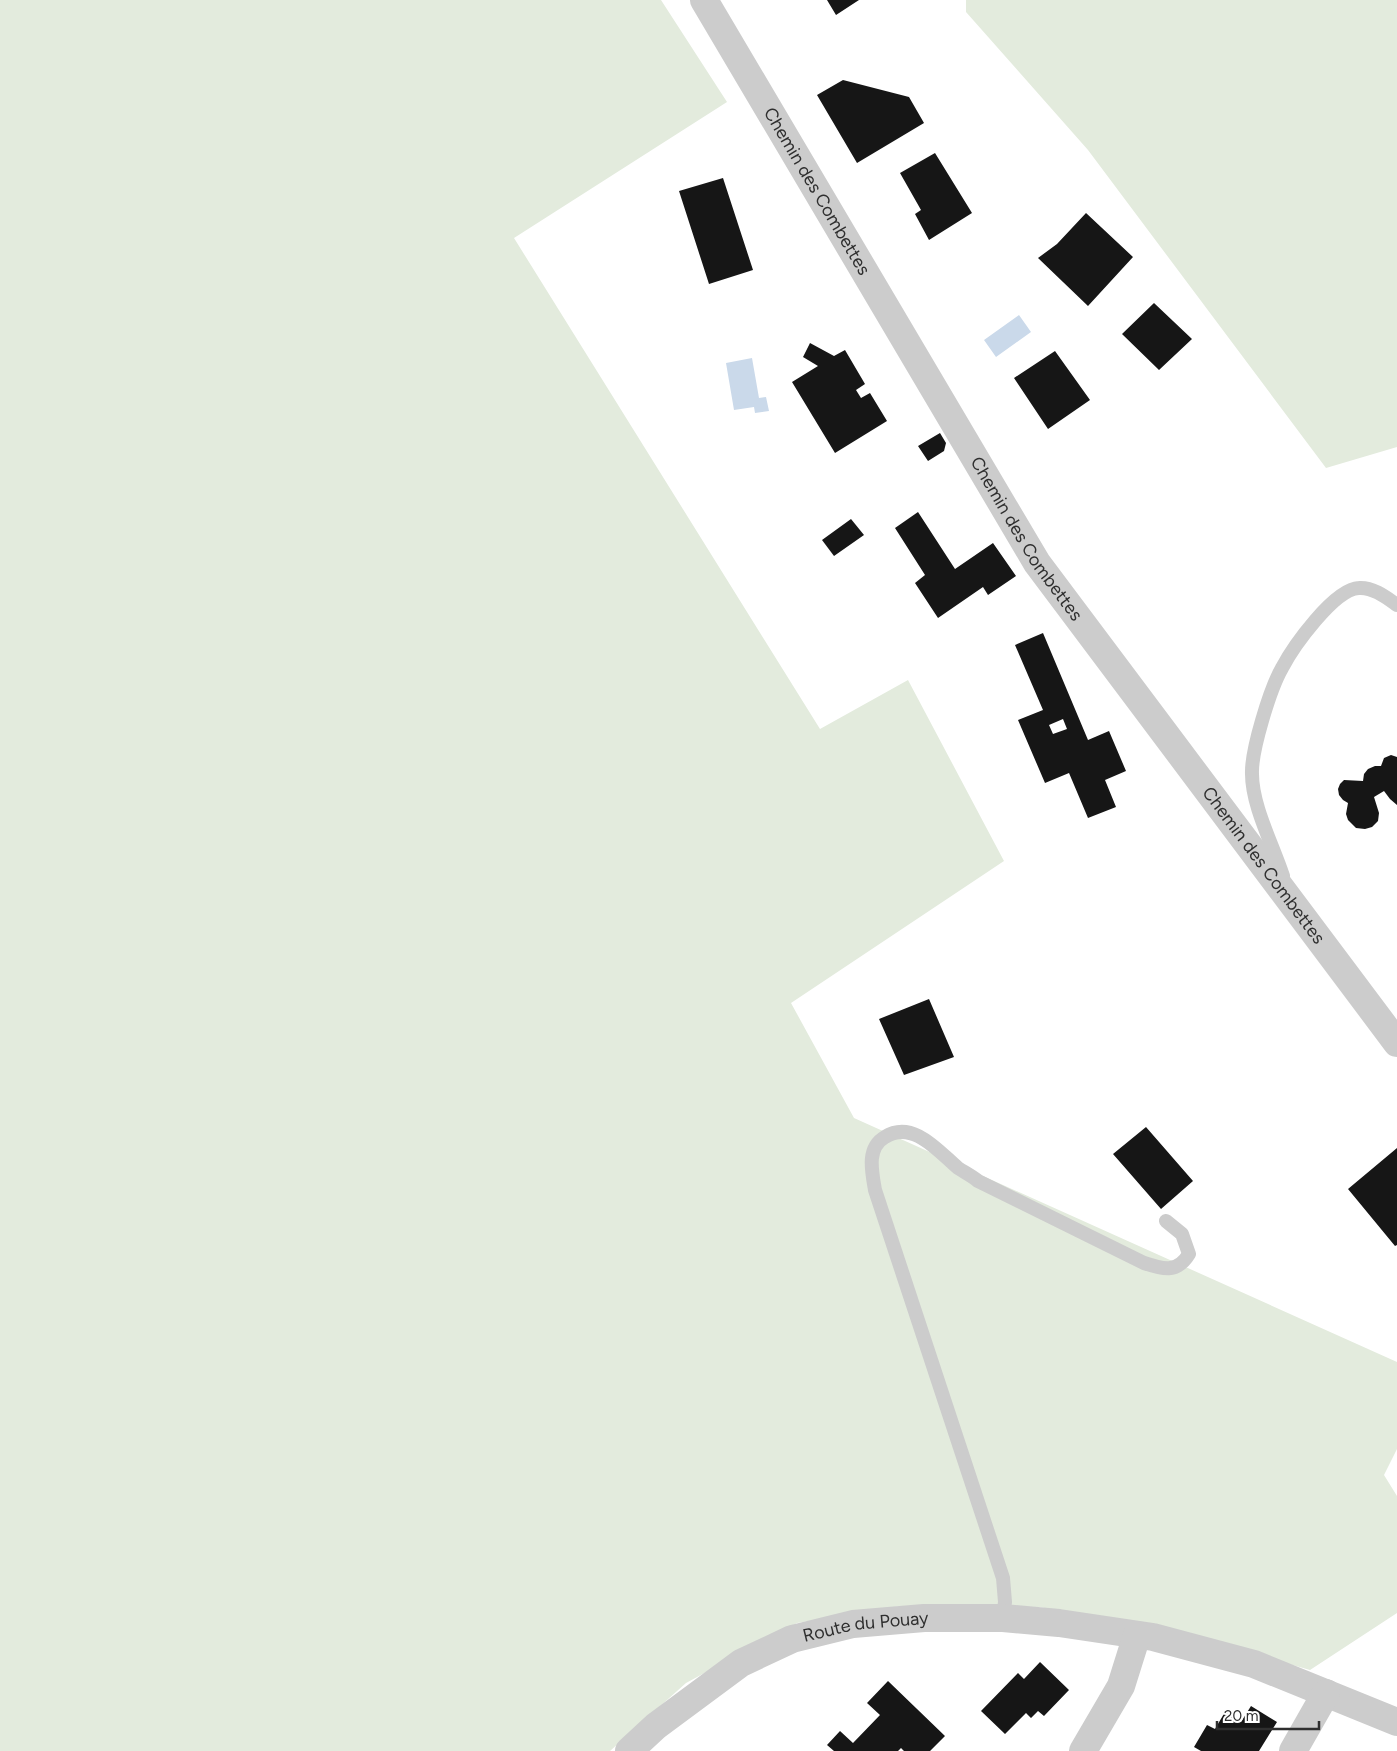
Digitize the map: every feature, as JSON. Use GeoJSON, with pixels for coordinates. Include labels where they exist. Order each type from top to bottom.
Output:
{"type":"FeatureCollection","features":[{"type":"Feature","properties":{"kind":"street","name":"Chemin des Combettes"},"geometry":{"type":"LineString","coordinates":[[704,0],[1037,563],[1397,1043]]}},
{"type":"Feature","properties":{"kind":"street","name":"Route du Pouay"},"geometry":{"type":"LineString","coordinates":[[629,1751],[656,1726],[741,1663],[792,1639],[853,1624],[924,1618],[1003,1618],[1059,1623],[1153,1637],[1254,1664],[1397,1722]]}},
{"type":"Feature","properties":{"kind":"street"},"geometry":{"type":"LineString","coordinates":[[1083,1751],[1121,1686],[1137,1635]]}},
{"type":"Feature","properties":{"kind":"street"},"geometry":{"type":"LineString","coordinates":[[1294,1751],[1326,1693]]}},
{"type":"Feature","properties":{"kind":"lane"},"geometry":{"type":"LineString","coordinates":[[1277,884],[1283,879],[1254,793],[1252,773],[1266,710],[1281,669],[1302,637],[1324,610],[1346,592],[1360,588],[1380,594],[1397,605]]}},
{"type":"Feature","properties":{"kind":"lane"},"geometry":{"type":"LineString","coordinates":[[1003,1618],[1005,1602],[1003,1578],[875,1190],[871,1162],[876,1143],[886,1136],[900,1132],[912,1133],[939,1149],[958,1168],[978,1181],[1144,1263],[1160,1268],[1174,1268],[1184,1262],[1189,1254],[1182,1234],[1166,1221]]}},
{"type":"Feature","properties":{"kind":"shaded area"},"geometry":{"type":"Polygon","coordinates":[[[0,0],[661,0],[727,102],[514,238],[820,729],[908,680],[1004,861],[791,1003],[854,1118],[1397,1362],[1397,1449],[1384,1475],[1397,1496],[1397,1613],[1310,1670],[1167,1629],[1039,1607],[901,1606],[797,1623],[686,1683],[610,1751],[0,1751],[0,0]]]}},
{"type":"Feature","properties":{"kind":"shaded area"},"geometry":{"type":"Polygon","coordinates":[[[966,0],[1397,0],[1397,447],[1326,468],[1088,150],[966,12],[966,0]]]}},
{"type":"Feature","properties":{"kind":"water"},"geometry":{"type":"Polygon","coordinates":[[[1019,315],[1031,332],[996,357],[984,340],[1019,315]]]}},
{"type":"Feature","properties":{"kind":"water"},"geometry":{"type":"Polygon","coordinates":[[[752,358],[759,398],[766,397],[769,411],[755,413],[754,407],[734,410],[726,363],[752,358]]]}},
{"type":"Feature","properties":{"kind":"building"},"geometry":{"type":"Polygon","coordinates":[[[827,0],[859,0],[836,15],[827,0]]]}},
{"type":"Feature","properties":{"kind":"building"},"geometry":{"type":"Polygon","coordinates":[[[843,80],[909,97],[924,123],[857,163],[817,95],[843,80]]]}},
{"type":"Feature","properties":{"kind":"building"},"geometry":{"type":"Polygon","coordinates":[[[935,153],[972,213],[929,240],[915,214],[921,210],[900,173],[935,153]]]}},
{"type":"Feature","properties":{"kind":"building"},"geometry":{"type":"Polygon","coordinates":[[[723,178],[753,270],[709,284],[679,191],[723,178]]]}},
{"type":"Feature","properties":{"kind":"building"},"geometry":{"type":"Polygon","coordinates":[[[1086,213],[1133,257],[1088,306],[1038,258],[1057,244],[1086,213]]]}},
{"type":"Feature","properties":{"kind":"building"},"geometry":{"type":"Polygon","coordinates":[[[1154,303],[1192,339],[1159,370],[1122,334],[1154,303]]]}},
{"type":"Feature","properties":{"kind":"building"},"geometry":{"type":"Polygon","coordinates":[[[810,343],[834,356],[845,350],[865,384],[856,390],[861,398],[870,393],[887,421],[835,453],[792,382],[818,366],[803,357],[810,343]]]}},
{"type":"Feature","properties":{"kind":"building"},"geometry":{"type":"Polygon","coordinates":[[[1055,351],[1090,400],[1048,429],[1014,378],[1055,351]]]}},
{"type":"Feature","properties":{"kind":"building"},"geometry":{"type":"Polygon","coordinates":[[[940,433],[946,443],[944,451],[928,461],[918,446],[940,433]]]}},
{"type":"Feature","properties":{"kind":"building"},"geometry":{"type":"Polygon","coordinates":[[[918,512],[955,569],[993,543],[1016,576],[988,595],[983,587],[938,618],[915,583],[925,575],[895,528],[918,512]]]}},
{"type":"Feature","properties":{"kind":"building"},"geometry":{"type":"Polygon","coordinates":[[[851,519],[864,535],[834,556],[822,540],[851,519]]]}},
{"type":"Feature","properties":{"kind":"building"},"geometry":{"type":"Polygon","coordinates":[[[1043,633],[1088,740],[1109,731],[1126,771],[1105,780],[1116,807],[1088,818],[1069,773],[1045,783],[1018,720],[1043,710],[1015,645],[1043,633]],[[1063,719],[1049,725],[1053,734],[1067,729],[1063,719]]]}},
{"type":"Feature","properties":{"kind":"building"},"geometry":{"type":"Polygon","coordinates":[[[1391,755],[1397,757],[1397,805],[1384,791],[1374,797],[1379,813],[1378,821],[1372,827],[1365,829],[1356,828],[1348,820],[1346,814],[1348,803],[1339,795],[1338,789],[1340,784],[1344,780],[1363,781],[1364,774],[1368,769],[1381,766],[1384,758],[1391,755]]]}},
{"type":"Feature","properties":{"kind":"building"},"geometry":{"type":"Polygon","coordinates":[[[929,999],[954,1057],[904,1075],[879,1019],[929,999]]]}},
{"type":"Feature","properties":{"kind":"building"},"geometry":{"type":"Polygon","coordinates":[[[1146,1127],[1193,1181],[1161,1209],[1113,1154],[1146,1127]]]}},
{"type":"Feature","properties":{"kind":"building"},"geometry":{"type":"Polygon","coordinates":[[[1397,1148],[1397,1245],[1395,1246],[1348,1189],[1397,1148]]]}},
{"type":"Feature","properties":{"kind":"building"},"geometry":{"type":"Polygon","coordinates":[[[1040,1662],[1069,1690],[1044,1716],[1038,1711],[1031,1718],[1026,1713],[1005,1734],[981,1711],[1018,1673],[1024,1679],[1040,1662]]]}},
{"type":"Feature","properties":{"kind":"building"},"geometry":{"type":"Polygon","coordinates":[[[888,1681],[945,1736],[930,1751],[904,1751],[901,1748],[898,1751],[834,1751],[827,1745],[840,1731],[853,1743],[880,1715],[867,1703],[888,1681]]]}},
{"type":"Feature","properties":{"kind":"building"},"geometry":{"type":"Polygon","coordinates":[[[1251,1706],[1277,1722],[1259,1751],[1201,1751],[1194,1747],[1207,1725],[1215,1729],[1225,1712],[1241,1722],[1251,1706]]]}}]}
